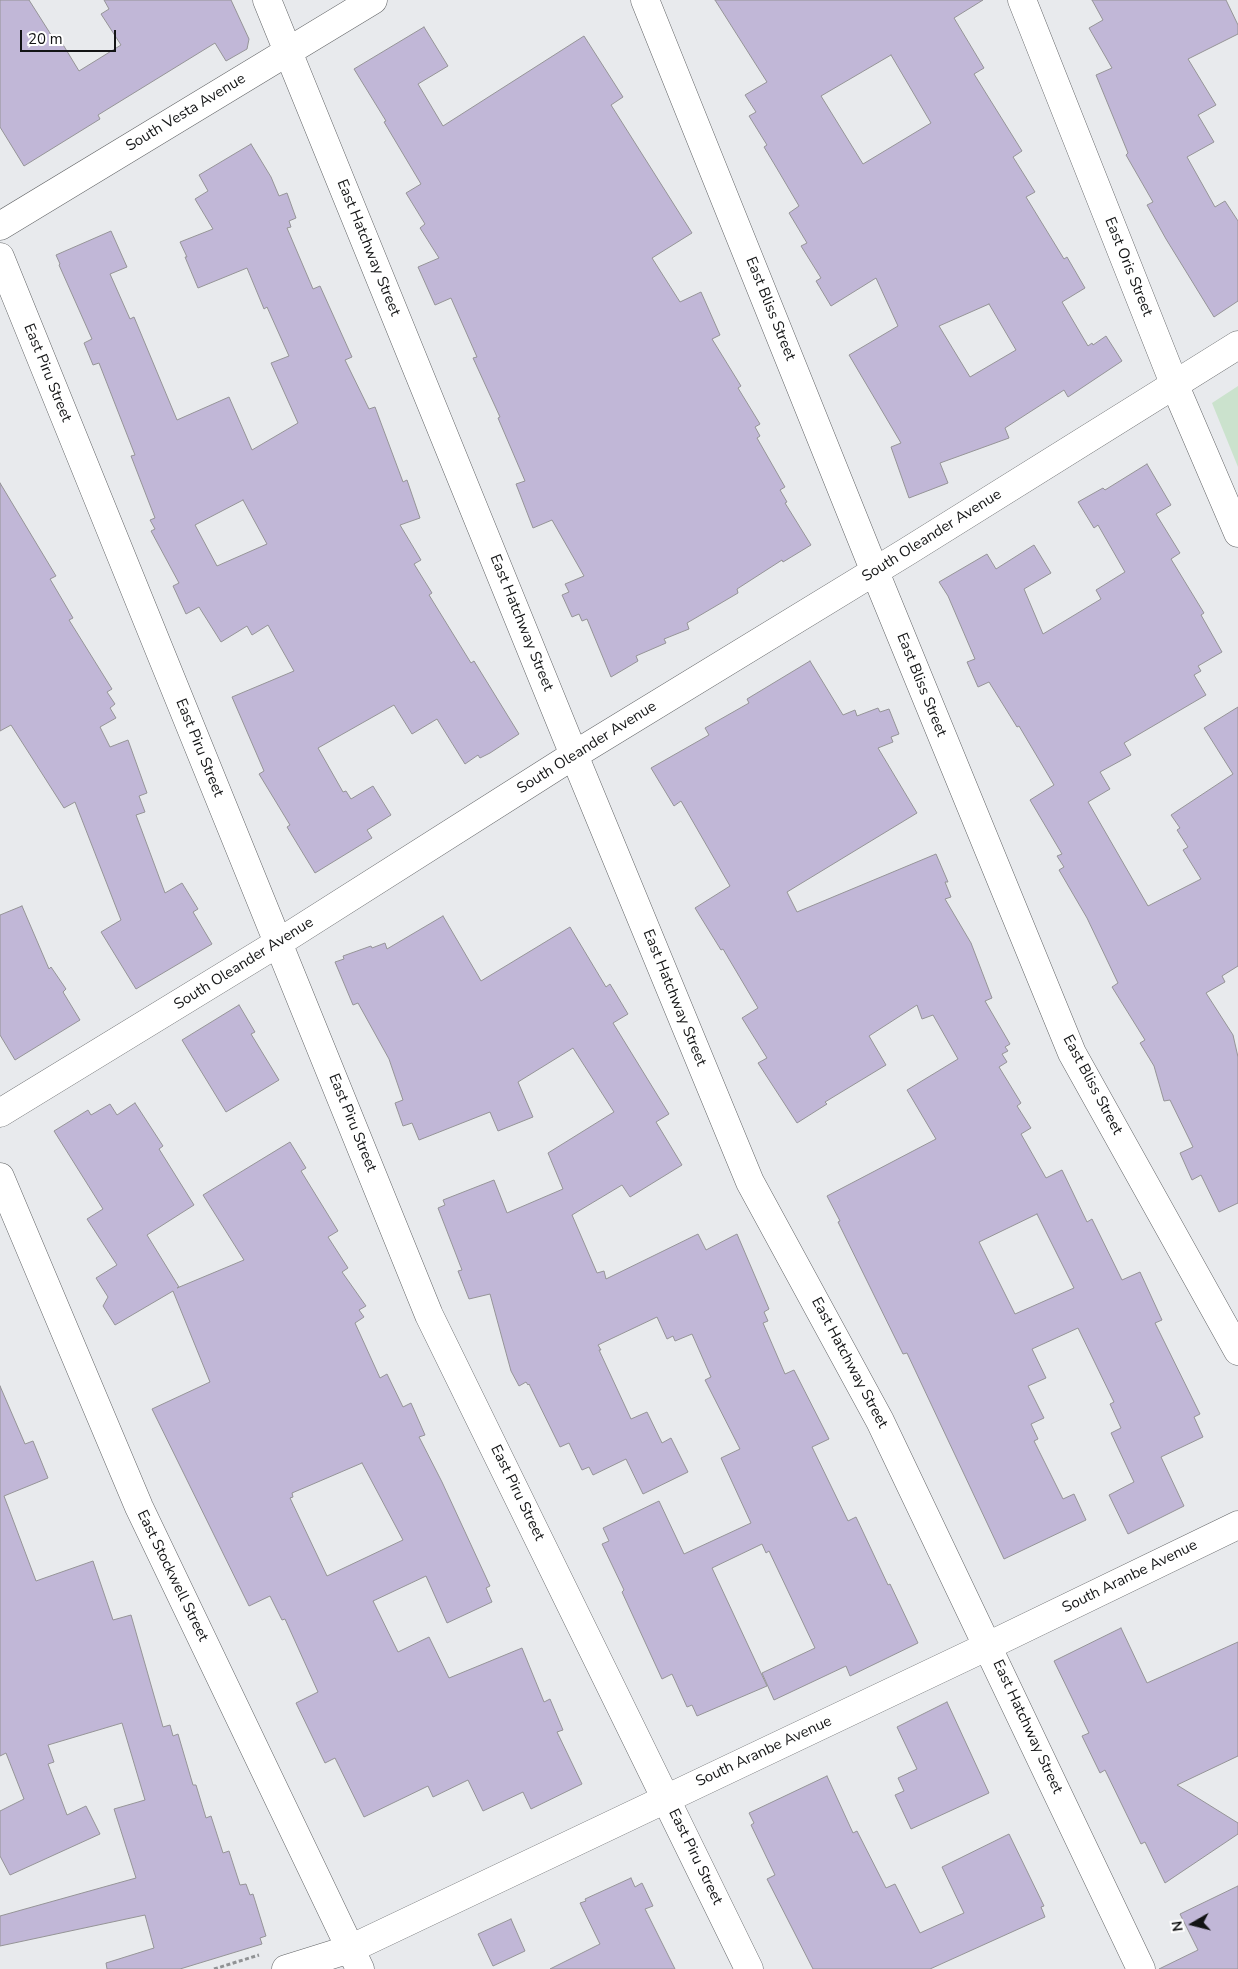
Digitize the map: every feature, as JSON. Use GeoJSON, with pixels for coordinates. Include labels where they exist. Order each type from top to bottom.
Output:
{"type":"FeatureCollection","features":[{"type":"Feature","properties":{"kind":"street","name":"East Hatchway Street"},"geometry":{"type":"LineString","coordinates":[[267,0],[750,1182],[880,1421],[1141,1969]]}},
{"type":"Feature","properties":{"kind":"street","name":"South Vesta Avenue"},"geometry":{"type":"LineString","coordinates":[[0,226],[373,0]]}},
{"type":"Feature","properties":{"kind":"street","name":"East Bliss Street"},"geometry":{"type":"LineString","coordinates":[[645,0],[875,572],[1072,1053],[1238,1351]]}},
{"type":"Feature","properties":{"kind":"street","name":"East Oris Street"},"geometry":{"type":"LineString","coordinates":[[1022,0],[1175,386],[1238,533]]}},
{"type":"Feature","properties":{"kind":"street","name":"East Piru Street"},"geometry":{"type":"LineString","coordinates":[[0,257],[429,1315],[749,1969]]}},
{"type":"Feature","properties":{"kind":"street","name":"South Oleander Avenue"},"geometry":{"type":"LineString","coordinates":[[0,1113],[278,943],[574,755],[875,572],[1238,345]]}},
{"type":"Feature","properties":{"kind":"street","name":"East Stockwell Street"},"geometry":{"type":"LineString","coordinates":[[0,1177],[139,1507],[355,1959]]}},
{"type":"Feature","properties":{"kind":"street","name":"South Aranbe Avenue"},"geometry":{"type":"LineString","coordinates":[[286,1969],[355,1959],[666,1798],[988,1646],[1238,1525]]}},
{"type":"Feature","properties":{"kind":"green space"},"geometry":{"type":"Polygon","coordinates":[[[1238,386],[1238,467],[1212,403],[1238,386]]]}},
{"type":"Feature","properties":{"kind":"building"},"geometry":{"type":"Polygon","coordinates":[[[0,0],[29,0],[55,41],[59,38],[79,71],[121,45],[101,14],[109,9],[104,0],[231,0],[249,39],[247,49],[226,61],[215,43],[98,115],[100,119],[24,166],[0,127],[0,0]]]}},
{"type":"Feature","properties":{"kind":"building"},"geometry":{"type":"Polygon","coordinates":[[[715,0],[983,0],[954,18],[984,68],[974,74],[1022,151],[1013,157],[1035,192],[1026,197],[1064,259],[1067,257],[1085,288],[1062,302],[1088,346],[1092,343],[1093,345],[1106,336],[1122,361],[1068,397],[1064,390],[1005,428],[1009,438],[940,463],[948,483],[909,498],[891,447],[901,443],[849,355],[898,326],[876,278],[831,306],[816,281],[821,278],[801,246],[807,243],[789,213],[799,206],[764,147],[767,145],[749,116],[756,112],[745,95],[767,82],[715,0]],[[891,55],[821,96],[863,164],[931,123],[891,55]],[[989,304],[939,326],[970,377],[1016,350],[989,304]]]}},
{"type":"Feature","properties":{"kind":"building"},"geometry":{"type":"Polygon","coordinates":[[[1092,0],[1226,0],[1238,25],[1238,34],[1188,59],[1216,105],[1198,115],[1214,142],[1187,157],[1215,207],[1225,201],[1238,221],[1238,301],[1214,317],[1147,205],[1153,202],[1126,155],[1128,153],[1096,75],[1112,68],[1089,28],[1103,20],[1092,0]]]}},
{"type":"Feature","properties":{"kind":"building"},"geometry":{"type":"Polygon","coordinates":[[[424,27],[448,66],[418,84],[443,126],[584,36],[623,97],[611,105],[692,233],[652,258],[680,302],[701,292],[720,335],[712,339],[741,386],[738,388],[760,424],[755,427],[760,436],[757,438],[785,487],[780,490],[787,502],[785,503],[811,545],[783,562],[782,560],[737,589],[738,593],[687,623],[689,629],[664,639],[666,643],[636,656],[638,661],[611,677],[587,619],[582,621],[579,614],[572,617],[562,595],[569,592],[565,584],[584,576],[552,520],[533,528],[516,484],[525,481],[498,418],[500,417],[473,358],[477,357],[451,298],[435,305],[418,267],[439,258],[420,228],[425,224],[406,193],[421,184],[354,69],[424,27]]]}},
{"type":"Feature","properties":{"kind":"building"},"geometry":{"type":"Polygon","coordinates":[[[251,144],[271,177],[279,196],[287,193],[296,218],[289,221],[291,227],[287,228],[313,289],[320,286],[352,357],[345,360],[369,409],[375,407],[403,482],[407,480],[420,518],[400,525],[421,560],[414,564],[432,593],[429,595],[471,663],[474,661],[519,734],[490,753],[480,758],[478,755],[465,764],[437,719],[412,734],[394,705],[318,748],[343,792],[346,791],[351,799],[373,786],[391,815],[367,830],[372,838],[315,873],[287,827],[290,825],[259,774],[264,771],[232,697],[294,671],[268,625],[252,635],[247,626],[221,642],[199,607],[186,614],[173,586],[179,583],[151,531],[155,529],[150,520],[155,518],[131,456],[135,455],[99,363],[93,365],[84,343],[92,339],[56,255],[111,231],[127,267],[110,274],[130,319],[134,317],[177,420],[229,397],[252,450],[298,423],[271,363],[289,356],[267,307],[264,309],[247,268],[198,288],[180,242],[213,229],[195,199],[208,191],[199,175],[251,144]],[[243,500],[195,525],[217,566],[267,544],[243,500]]]}},
{"type":"Feature","properties":{"kind":"building"},"geometry":{"type":"Polygon","coordinates":[[[1147,464],[1171,505],[1156,514],[1180,553],[1171,559],[1204,613],[1201,615],[1222,652],[1198,666],[1201,671],[1194,675],[1206,695],[1124,743],[1131,755],[1100,772],[1110,789],[1088,802],[1148,906],[1201,879],[1183,850],[1188,847],[1177,830],[1180,828],[1171,815],[1233,774],[1204,728],[1238,707],[1238,966],[1222,976],[1225,982],[1206,993],[1233,1035],[1238,1057],[1238,1203],[1219,1212],[1201,1175],[1192,1180],[1180,1153],[1193,1147],[1170,1100],[1164,1101],[1154,1066],[1140,1043],[1145,1040],[1112,987],[1118,983],[1087,918],[1059,870],[1064,867],[1057,856],[1062,854],[1030,800],[1054,785],[1019,726],[1017,727],[989,682],[978,687],[967,662],[975,659],[948,596],[939,582],[987,554],[996,569],[1034,545],[1051,573],[1024,589],[1043,634],[1101,599],[1096,590],[1125,572],[1098,525],[1094,528],[1078,502],[1103,488],[1105,490],[1147,464]]]}},
{"type":"Feature","properties":{"kind":"building"},"geometry":{"type":"Polygon","coordinates":[[[0,483],[56,576],[50,579],[73,618],[69,620],[112,689],[107,692],[115,704],[110,708],[116,718],[100,727],[110,747],[128,740],[147,793],[139,796],[145,812],[136,815],[165,893],[182,883],[198,909],[193,912],[212,944],[136,989],[101,932],[121,920],[75,802],[64,808],[11,725],[0,731],[0,483]]]}},
{"type":"Feature","properties":{"kind":"building"},"geometry":{"type":"Polygon","coordinates":[[[810,661],[843,715],[855,710],[857,716],[878,708],[880,712],[889,709],[899,734],[891,737],[893,742],[878,748],[917,813],[787,892],[797,912],[936,854],[948,882],[945,882],[951,897],[945,899],[971,943],[992,998],[985,1001],[1010,1044],[1005,1047],[1008,1051],[1002,1054],[1007,1062],[999,1067],[1021,1103],[1017,1106],[1031,1128],[1021,1134],[1046,1178],[1062,1170],[1087,1222],[1092,1219],[1122,1280],[1140,1272],[1162,1320],[1155,1323],[1200,1414],[1194,1417],[1203,1437],[1161,1457],[1184,1506],[1128,1534],[1109,1495],[1134,1482],[1111,1433],[1121,1428],[1110,1404],[1114,1402],[1078,1328],[1032,1349],[1046,1378],[1028,1386],[1044,1418],[1031,1424],[1038,1439],[1034,1441],[1063,1499],[1074,1494],[1086,1520],[1004,1559],[907,1353],[903,1354],[827,1196],[936,1139],[907,1090],[958,1059],[933,1015],[922,1019],[917,1005],[869,1036],[886,1065],[825,1102],[827,1104],[797,1123],[758,1063],[767,1058],[742,1018],[758,1008],[723,949],[721,950],[695,908],[730,886],[681,801],[674,806],[651,768],[709,735],[705,728],[749,703],[747,699],[810,661]],[[1037,1214],[979,1242],[1015,1314],[1074,1288],[1037,1214]]]}},
{"type":"Feature","properties":{"kind":"building"},"geometry":{"type":"Polygon","coordinates":[[[22,906],[49,969],[51,967],[66,989],[63,992],[80,1020],[15,1060],[0,1035],[0,915],[22,906]]]}},
{"type":"Feature","properties":{"kind":"building"},"geometry":{"type":"Polygon","coordinates":[[[443,916],[481,981],[570,927],[606,987],[610,984],[628,1014],[613,1023],[669,1114],[656,1122],[682,1165],[630,1197],[622,1185],[572,1215],[597,1273],[604,1271],[606,1279],[698,1234],[706,1250],[737,1234],[769,1309],[764,1312],[768,1321],[763,1323],[785,1374],[794,1370],[829,1439],[812,1447],[848,1521],[856,1517],[918,1643],[850,1676],[846,1666],[774,1700],[762,1673],[815,1648],[769,1551],[766,1553],[762,1544],[712,1568],[767,1686],[697,1716],[692,1705],[687,1707],[672,1674],[662,1679],[602,1544],[609,1541],[603,1528],[659,1501],[684,1554],[751,1523],[721,1458],[740,1449],[705,1380],[711,1377],[692,1334],[675,1341],[673,1336],[667,1339],[657,1317],[598,1345],[601,1350],[599,1350],[631,1419],[647,1412],[662,1443],[671,1438],[688,1472],[643,1494],[626,1459],[593,1475],[589,1467],[582,1470],[569,1443],[560,1447],[529,1384],[526,1382],[519,1386],[511,1371],[490,1294],[469,1299],[458,1271],[462,1270],[438,1208],[445,1205],[443,1200],[494,1180],[507,1213],[563,1189],[548,1153],[614,1112],[573,1048],[518,1082],[533,1117],[498,1131],[490,1112],[419,1140],[412,1123],[403,1126],[395,1103],[403,1100],[389,1059],[358,1003],[353,1005],[335,962],[344,959],[343,956],[371,946],[372,948],[385,943],[387,949],[443,916]]]}},
{"type":"Feature","properties":{"kind":"building"},"geometry":{"type":"Polygon","coordinates":[[[239,1005],[255,1032],[251,1034],[279,1080],[226,1112],[182,1040],[239,1005]]]}},
{"type":"Feature","properties":{"kind":"building"},"geometry":{"type":"Polygon","coordinates":[[[135,1103],[163,1146],[159,1149],[194,1205],[147,1235],[179,1287],[177,1288],[244,1260],[203,1195],[290,1142],[306,1168],[301,1171],[338,1231],[328,1237],[348,1268],[342,1272],[366,1306],[359,1310],[364,1317],[355,1323],[380,1378],[387,1374],[403,1407],[411,1403],[425,1435],[419,1437],[490,1586],[486,1588],[492,1602],[447,1623],[426,1576],[373,1601],[398,1652],[429,1637],[449,1678],[522,1648],[544,1702],[550,1699],[563,1730],[557,1732],[582,1784],[531,1809],[523,1792],[483,1811],[468,1780],[433,1797],[428,1786],[364,1817],[335,1758],[325,1763],[296,1703],[318,1692],[285,1619],[282,1620],[270,1596],[249,1606],[152,1409],[210,1382],[173,1291],[115,1325],[103,1306],[108,1297],[96,1278],[117,1265],[87,1219],[103,1209],[54,1131],[88,1110],[91,1115],[110,1104],[117,1115],[135,1103]],[[362,1463],[292,1493],[293,1497],[290,1498],[327,1576],[403,1540],[362,1463]]]}},
{"type":"Feature","properties":{"kind":"building"},"geometry":{"type":"Polygon","coordinates":[[[0,1386],[25,1444],[33,1441],[48,1478],[4,1496],[36,1581],[93,1561],[113,1620],[131,1615],[163,1727],[170,1725],[173,1736],[178,1734],[193,1785],[196,1785],[206,1818],[211,1816],[223,1853],[229,1851],[240,1885],[246,1884],[250,1895],[253,1894],[266,1936],[260,1938],[262,1944],[180,1969],[107,1969],[106,1963],[154,1948],[145,1915],[0,1946],[0,1916],[136,1878],[114,1809],[145,1800],[122,1723],[48,1745],[54,1762],[48,1764],[67,1815],[86,1806],[100,1834],[10,1875],[0,1856],[0,1811],[24,1799],[6,1753],[0,1756],[0,1386]]]}},
{"type":"Feature","properties":{"kind":"building"},"geometry":{"type":"Polygon","coordinates":[[[1121,1628],[1147,1683],[1238,1642],[1238,1756],[1177,1785],[1238,1823],[1238,1834],[1165,1883],[1145,1842],[1141,1844],[1105,1770],[1100,1773],[1082,1736],[1089,1733],[1054,1661],[1121,1628]]]}},
{"type":"Feature","properties":{"kind":"building"},"geometry":{"type":"Polygon","coordinates":[[[947,1702],[989,1793],[911,1829],[895,1795],[904,1791],[898,1778],[917,1769],[897,1727],[947,1702]]]}},
{"type":"Feature","properties":{"kind":"building"},"geometry":{"type":"Polygon","coordinates":[[[827,1776],[853,1833],[857,1831],[886,1888],[895,1884],[920,1933],[964,1913],[942,1867],[1009,1834],[1044,1906],[1041,1907],[1045,1917],[930,1969],[813,1969],[767,1879],[775,1875],[751,1825],[754,1823],[749,1813],[827,1776]]]}},
{"type":"Feature","properties":{"kind":"building"},"geometry":{"type":"Polygon","coordinates":[[[631,1878],[635,1887],[642,1883],[653,1906],[645,1909],[675,1969],[550,1969],[600,1944],[580,1903],[631,1878]]]}},
{"type":"Feature","properties":{"kind":"building"},"geometry":{"type":"Polygon","coordinates":[[[1238,1886],[1238,1969],[1159,1969],[1198,1950],[1180,1914],[1238,1886]]]}},
{"type":"Feature","properties":{"kind":"building"},"geometry":{"type":"Polygon","coordinates":[[[511,1919],[525,1951],[493,1966],[478,1934],[511,1919]]]}}]}
